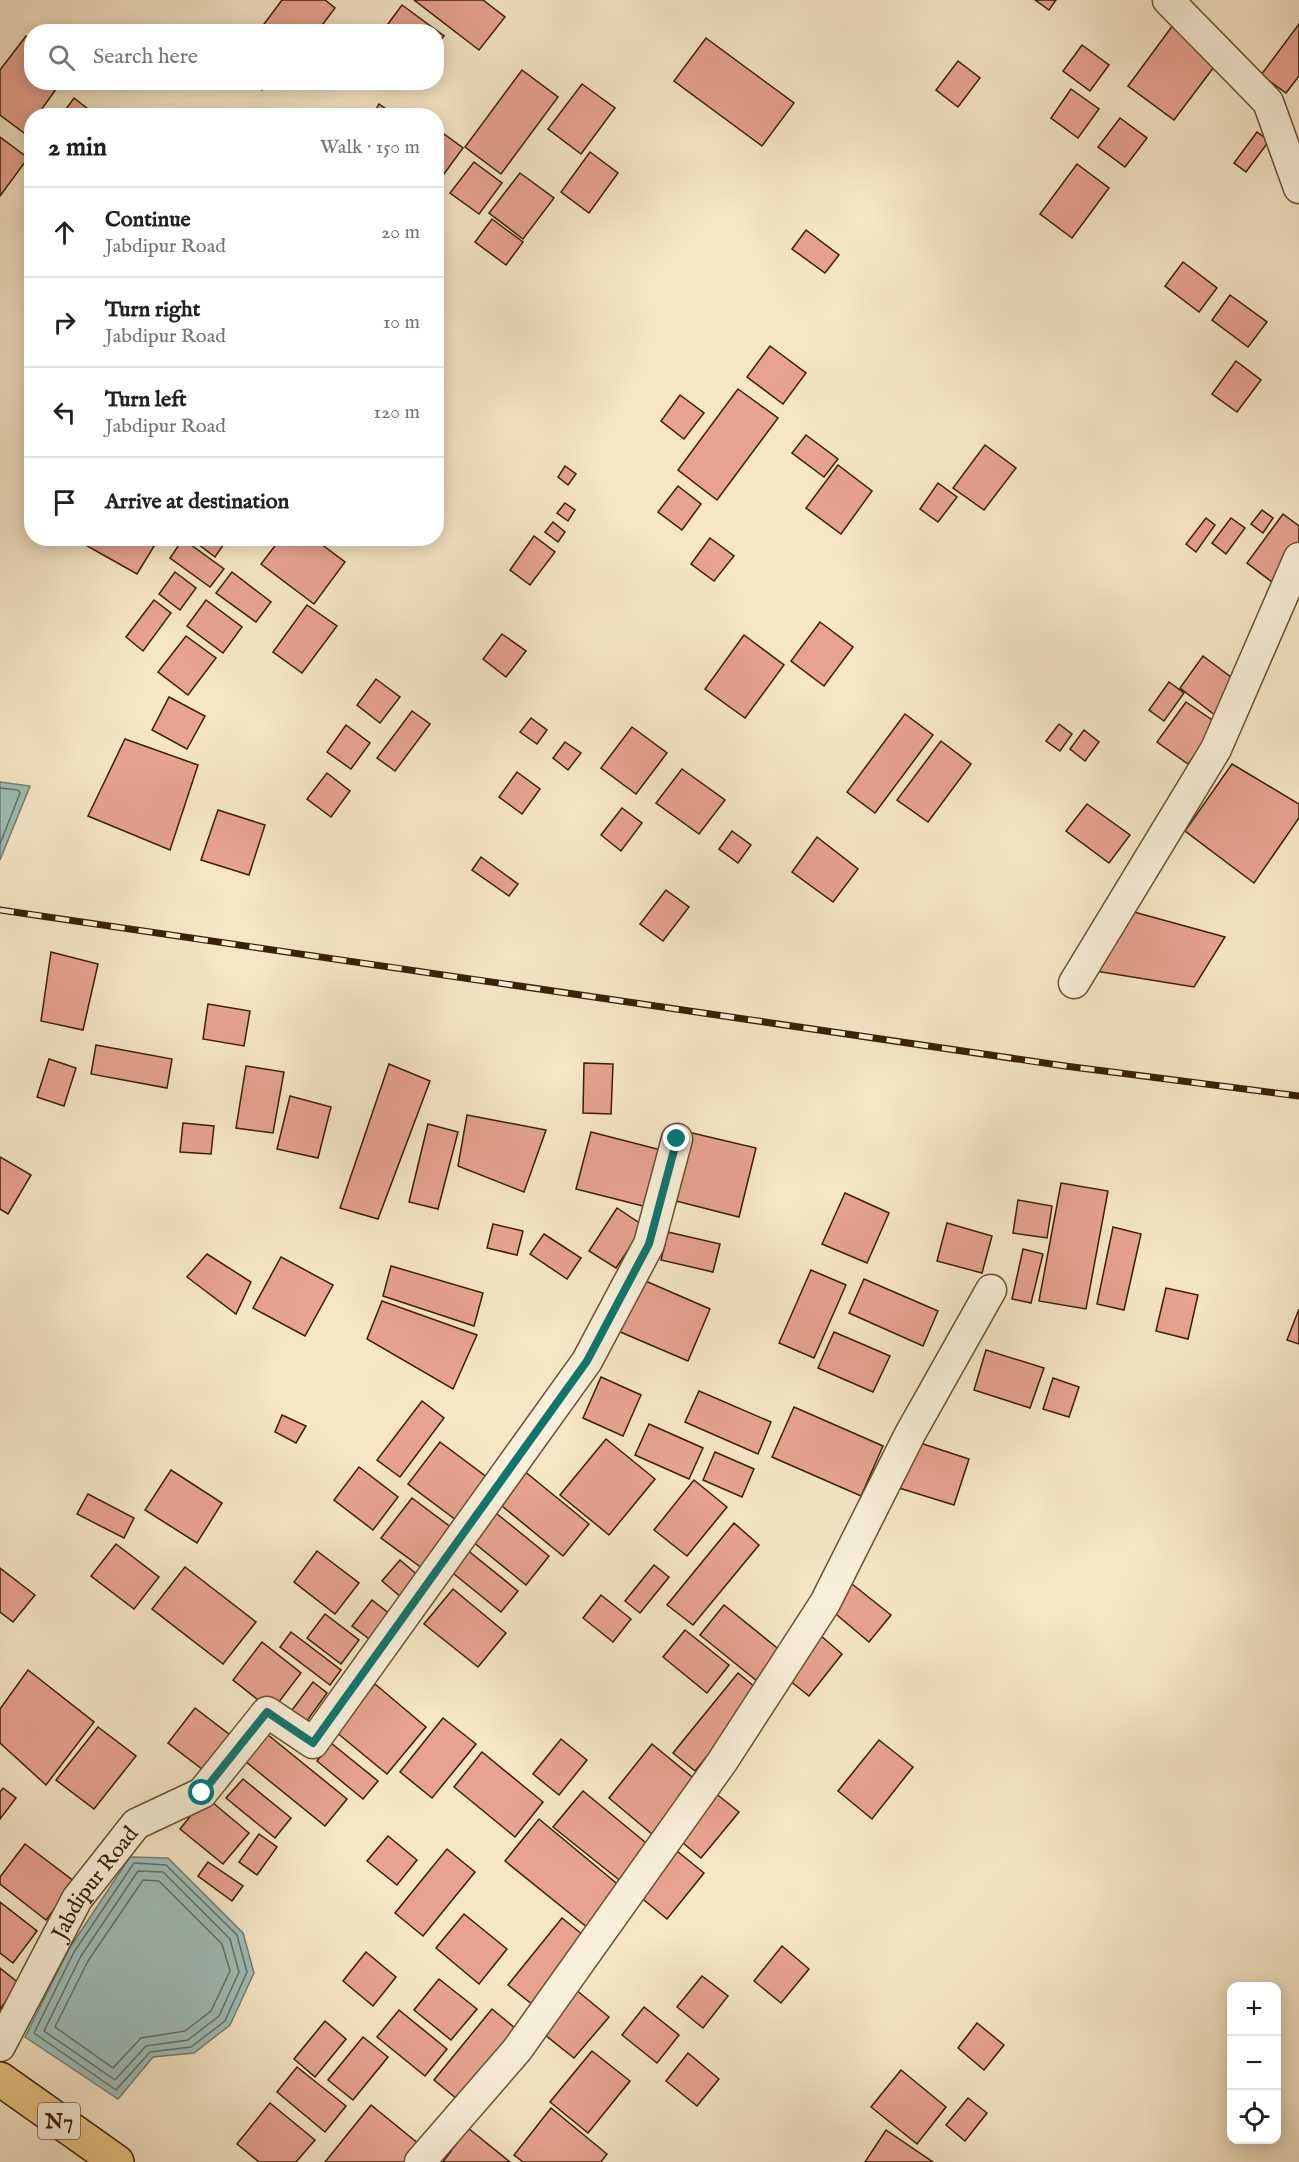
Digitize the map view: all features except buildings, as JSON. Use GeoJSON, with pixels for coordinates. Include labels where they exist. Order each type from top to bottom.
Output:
{"type":"FeatureCollection","features":[{"type":"Feature","properties":{"kind":"highway","name":"N7"},"geometry":{"type":"LineString","coordinates":[[0,2079],[117,2162]]}},
{"type":"Feature","properties":{"kind":"street"},"geometry":{"type":"LineString","coordinates":[[1168,0],[1268,102],[1299,188]]}},
{"type":"Feature","properties":{"kind":"street"},"geometry":{"type":"LineString","coordinates":[[1074,983],[1216,749],[1299,558]]}},
{"type":"Feature","properties":{"kind":"street","name":"Jabdipur Road"},"geometry":{"type":"LineString","coordinates":[[0,2046],[77,1899],[135,1824],[202,1793],[267,1712],[313,1743],[587,1361],[649,1244],[677,1139]]}},
{"type":"Feature","properties":{"kind":"street"},"geometry":{"type":"LineString","coordinates":[[420,2162],[517,2050],[722,1762],[825,1603],[910,1434],[991,1290]]}},
{"type":"Feature","properties":{"kind":"water"},"geometry":{"type":"Polygon","coordinates":[[[0,782],[30,786],[0,860],[0,782]]]}},
{"type":"Feature","properties":{"kind":"water"},"geometry":{"type":"Polygon","coordinates":[[[130,1857],[168,1858],[243,1933],[254,1973],[230,2025],[194,2053],[153,2057],[118,2099],[25,2037],[69,1949],[130,1857]]]}},
{"type":"Feature","properties":{"kind":"railway"},"geometry":{"type":"LineString","coordinates":[[0,910],[1065,1066],[1299,1096]]}},
{"type":"Feature","properties":{"kind":"route"},"geometry":{"type":"LineString","coordinates":[[202,1793],[267,1712],[313,1743],[587,1361],[649,1244],[677,1139]]}}]}
